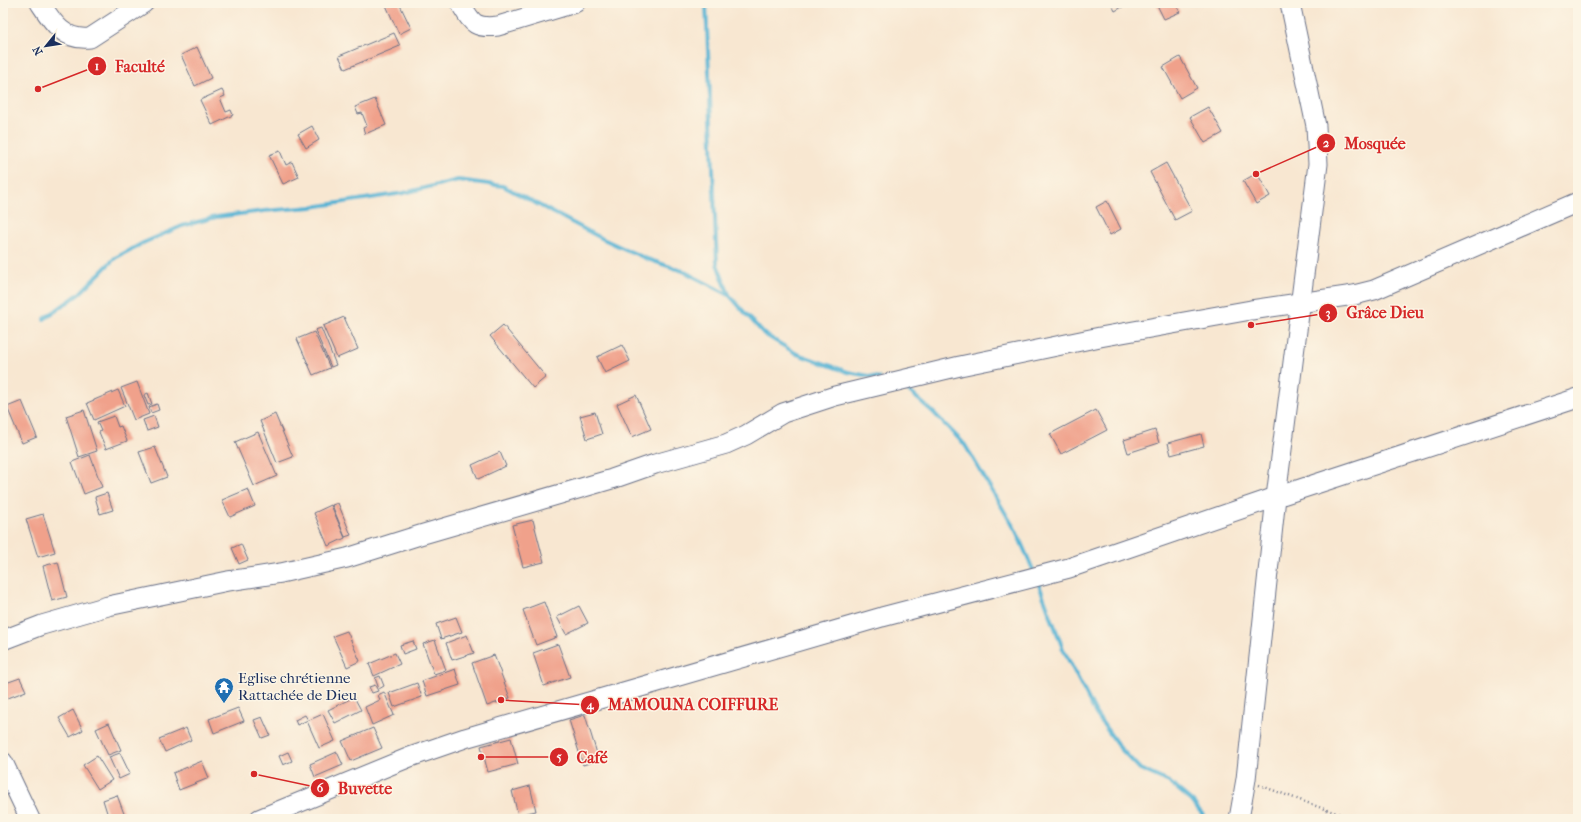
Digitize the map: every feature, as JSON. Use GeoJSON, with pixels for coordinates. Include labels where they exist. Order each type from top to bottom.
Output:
{"type":"FeatureCollection","features":[{"type":"Feature","properties":{"kind":"street"},"geometry":{"type":"LineString","coordinates":[[40,3],[53,23],[70,36],[80,39],[90,38],[144,3]]}},
{"type":"Feature","properties":{"kind":"street"},"geometry":{"type":"LineString","coordinates":[[460,3],[472,22],[481,26],[489,27],[498,26],[575,3]]}},
{"type":"Feature","properties":{"kind":"street"},"geometry":{"type":"LineString","coordinates":[[1239,819],[1246,779],[1276,497],[1318,164],[1316,126],[1290,3]]}},
{"type":"Feature","properties":{"kind":"street"},"geometry":{"type":"LineString","coordinates":[[3,640],[42,625],[108,606],[228,581],[281,573],[347,558],[612,479],[655,464],[726,444],[746,435],[783,413],[836,396],[960,366],[1100,338],[1251,310],[1348,296],[1374,290],[1578,202]]}},
{"type":"Feature","properties":{"kind":"street"},"geometry":{"type":"LineString","coordinates":[[260,819],[410,757],[465,738],[882,617],[1069,568],[1276,497],[1578,398]]}},
{"type":"Feature","properties":{"kind":"street"},"geometry":{"type":"LineString","coordinates":[[3,762],[30,819]]}},
{"type":"Feature","properties":{"kind":"path"},"geometry":{"type":"LineString","coordinates":[[1246,779],[1327,810],[1356,819]]}},
{"type":"Feature","properties":{"kind":"building"},"geometry":{"type":"Polygon","coordinates":[[[385,3],[399,3],[411,28],[399,34],[385,3]]]}},
{"type":"Feature","properties":{"kind":"building"},"geometry":{"type":"Polygon","coordinates":[[[1111,3],[1130,3],[1115,11],[1111,3]]]}},
{"type":"Feature","properties":{"kind":"building"},"geometry":{"type":"Polygon","coordinates":[[[1156,3],[1175,3],[1180,12],[1164,19],[1156,3]]]}},
{"type":"Feature","properties":{"kind":"building"},"geometry":{"type":"Polygon","coordinates":[[[394,33],[400,46],[345,69],[339,56],[394,33]]]}},
{"type":"Feature","properties":{"kind":"building"},"geometry":{"type":"Polygon","coordinates":[[[197,47],[211,78],[195,86],[181,55],[197,47]]]}},
{"type":"Feature","properties":{"kind":"building"},"geometry":{"type":"Polygon","coordinates":[[[1180,57],[1197,88],[1180,98],[1163,67],[1180,57]]]}},
{"type":"Feature","properties":{"kind":"building"},"geometry":{"type":"Polygon","coordinates":[[[222,90],[225,96],[220,98],[226,112],[231,110],[233,115],[212,125],[200,100],[222,90]]]}},
{"type":"Feature","properties":{"kind":"building"},"geometry":{"type":"Polygon","coordinates":[[[375,99],[386,125],[365,134],[363,128],[367,126],[362,113],[358,114],[355,107],[375,99]]]}},
{"type":"Feature","properties":{"kind":"building"},"geometry":{"type":"Polygon","coordinates":[[[1208,107],[1223,133],[1205,143],[1190,117],[1208,107]]]}},
{"type":"Feature","properties":{"kind":"building"},"geometry":{"type":"Polygon","coordinates":[[[312,126],[319,140],[306,148],[298,134],[312,126]]]}},
{"type":"Feature","properties":{"kind":"building"},"geometry":{"type":"Polygon","coordinates":[[[280,151],[286,165],[292,162],[299,177],[283,184],[269,155],[280,151]]]}},
{"type":"Feature","properties":{"kind":"building"},"geometry":{"type":"Polygon","coordinates":[[[1166,163],[1192,211],[1175,220],[1150,172],[1166,163]]]}},
{"type":"Feature","properties":{"kind":"building"},"geometry":{"type":"Polygon","coordinates":[[[1257,173],[1270,196],[1256,204],[1243,181],[1257,173]]]}},
{"type":"Feature","properties":{"kind":"building"},"geometry":{"type":"Polygon","coordinates":[[[1107,201],[1121,229],[1110,235],[1096,207],[1107,201]]]}},
{"type":"Feature","properties":{"kind":"building"},"geometry":{"type":"Polygon","coordinates":[[[344,317],[358,349],[337,358],[323,326],[344,317]]]}},
{"type":"Feature","properties":{"kind":"building"},"geometry":{"type":"Polygon","coordinates":[[[503,325],[546,377],[533,388],[490,336],[503,325]]]}},
{"type":"Feature","properties":{"kind":"building"},"geometry":{"type":"Polygon","coordinates":[[[321,328],[336,365],[331,367],[315,330],[321,328]]]}},
{"type":"Feature","properties":{"kind":"building"},"geometry":{"type":"Polygon","coordinates":[[[314,332],[330,368],[313,375],[297,339],[314,332]]]}},
{"type":"Feature","properties":{"kind":"building"},"geometry":{"type":"Polygon","coordinates":[[[622,345],[630,361],[605,373],[597,357],[622,345]]]}},
{"type":"Feature","properties":{"kind":"building"},"geometry":{"type":"Polygon","coordinates":[[[137,382],[149,414],[134,420],[121,388],[137,382]]]}},
{"type":"Feature","properties":{"kind":"building"},"geometry":{"type":"Polygon","coordinates":[[[118,390],[125,406],[94,420],[87,403],[118,390]]]}},
{"type":"Feature","properties":{"kind":"building"},"geometry":{"type":"Polygon","coordinates":[[[148,393],[152,404],[148,405],[144,395],[148,393]]]}},
{"type":"Feature","properties":{"kind":"building"},"geometry":{"type":"Polygon","coordinates":[[[636,395],[651,429],[632,437],[617,404],[636,395]]]}},
{"type":"Feature","properties":{"kind":"building"},"geometry":{"type":"Polygon","coordinates":[[[22,401],[37,437],[22,443],[7,407],[22,401]]]}},
{"type":"Feature","properties":{"kind":"building"},"geometry":{"type":"Polygon","coordinates":[[[157,404],[159,410],[151,413],[149,407],[157,404]]]}},
{"type":"Feature","properties":{"kind":"building"},"geometry":{"type":"Polygon","coordinates":[[[84,410],[97,451],[79,457],[66,416],[84,410]]]}},
{"type":"Feature","properties":{"kind":"building"},"geometry":{"type":"Polygon","coordinates":[[[1096,410],[1107,430],[1061,454],[1050,434],[1096,410]]]}},
{"type":"Feature","properties":{"kind":"building"},"geometry":{"type":"Polygon","coordinates":[[[595,412],[602,434],[587,439],[580,416],[595,412]]]}},
{"type":"Feature","properties":{"kind":"building"},"geometry":{"type":"Polygon","coordinates":[[[275,414],[293,457],[277,463],[260,421],[275,414]]]}},
{"type":"Feature","properties":{"kind":"building"},"geometry":{"type":"Polygon","coordinates":[[[114,416],[118,427],[121,426],[127,441],[106,449],[99,432],[101,431],[97,422],[114,416]]]}},
{"type":"Feature","properties":{"kind":"building"},"geometry":{"type":"Polygon","coordinates":[[[154,416],[158,427],[147,431],[143,420],[154,416]]]}},
{"type":"Feature","properties":{"kind":"building"},"geometry":{"type":"Polygon","coordinates":[[[1155,430],[1159,443],[1128,453],[1124,440],[1155,430]]]}},
{"type":"Feature","properties":{"kind":"building"},"geometry":{"type":"Polygon","coordinates":[[[258,432],[277,476],[254,486],[235,442],[258,432]]]}},
{"type":"Feature","properties":{"kind":"building"},"geometry":{"type":"Polygon","coordinates":[[[1201,434],[1204,446],[1171,455],[1168,443],[1201,434]]]}},
{"type":"Feature","properties":{"kind":"building"},"geometry":{"type":"Polygon","coordinates":[[[155,447],[167,477],[151,483],[139,452],[155,447]]]}},
{"type":"Feature","properties":{"kind":"building"},"geometry":{"type":"Polygon","coordinates":[[[500,452],[506,466],[478,479],[472,465],[500,452]]]}},
{"type":"Feature","properties":{"kind":"building"},"geometry":{"type":"Polygon","coordinates":[[[90,455],[102,487],[84,494],[72,462],[90,455]]]}},
{"type":"Feature","properties":{"kind":"building"},"geometry":{"type":"Polygon","coordinates":[[[248,489],[255,506],[230,517],[222,500],[248,489]]]}},
{"type":"Feature","properties":{"kind":"building"},"geometry":{"type":"Polygon","coordinates":[[[107,493],[113,510],[100,514],[95,497],[107,493]]]}},
{"type":"Feature","properties":{"kind":"building"},"geometry":{"type":"Polygon","coordinates":[[[338,503],[351,535],[345,537],[332,505],[338,503]]]}},
{"type":"Feature","properties":{"kind":"building"},"geometry":{"type":"Polygon","coordinates":[[[331,505],[345,538],[328,546],[314,513],[331,505]]]}},
{"type":"Feature","properties":{"kind":"building"},"geometry":{"type":"Polygon","coordinates":[[[43,514],[55,552],[38,557],[26,519],[43,514]]]}},
{"type":"Feature","properties":{"kind":"building"},"geometry":{"type":"Polygon","coordinates":[[[533,520],[544,562],[523,567],[512,525],[533,520]]]}},
{"type":"Feature","properties":{"kind":"building"},"geometry":{"type":"Polygon","coordinates":[[[241,544],[248,560],[239,564],[232,548],[241,544]]]}},
{"type":"Feature","properties":{"kind":"building"},"geometry":{"type":"Polygon","coordinates":[[[58,562],[67,597],[52,601],[43,566],[58,562]]]}},
{"type":"Feature","properties":{"kind":"building"},"geometry":{"type":"Polygon","coordinates":[[[544,602],[557,637],[536,645],[523,610],[544,602]]]}},
{"type":"Feature","properties":{"kind":"building"},"geometry":{"type":"Polygon","coordinates":[[[579,606],[588,623],[566,634],[557,617],[579,606]]]}},
{"type":"Feature","properties":{"kind":"building"},"geometry":{"type":"Polygon","coordinates":[[[456,617],[462,632],[441,639],[436,624],[456,617]]]}},
{"type":"Feature","properties":{"kind":"building"},"geometry":{"type":"Polygon","coordinates":[[[347,631],[360,661],[347,667],[333,636],[347,631]]]}},
{"type":"Feature","properties":{"kind":"building"},"geometry":{"type":"Polygon","coordinates":[[[467,635],[474,653],[452,660],[446,643],[467,635]]]}},
{"type":"Feature","properties":{"kind":"building"},"geometry":{"type":"Polygon","coordinates":[[[435,640],[446,670],[434,674],[423,644],[435,640]]]}},
{"type":"Feature","properties":{"kind":"building"},"geometry":{"type":"Polygon","coordinates":[[[413,641],[416,649],[403,654],[400,645],[413,641]]]}},
{"type":"Feature","properties":{"kind":"building"},"geometry":{"type":"Polygon","coordinates":[[[558,644],[570,677],[544,686],[533,653],[558,644]]]}},
{"type":"Feature","properties":{"kind":"building"},"geometry":{"type":"Polygon","coordinates":[[[395,653],[400,664],[374,676],[369,664],[395,653]]]}},
{"type":"Feature","properties":{"kind":"building"},"geometry":{"type":"Polygon","coordinates":[[[494,655],[510,698],[487,706],[472,663],[494,655]]]}},
{"type":"Feature","properties":{"kind":"building"},"geometry":{"type":"Polygon","coordinates":[[[455,669],[460,685],[427,696],[422,681],[455,669]]]}},
{"type":"Feature","properties":{"kind":"building"},"geometry":{"type":"Polygon","coordinates":[[[380,676],[384,686],[379,689],[375,678],[380,676]]]}},
{"type":"Feature","properties":{"kind":"building"},"geometry":{"type":"Polygon","coordinates":[[[20,678],[26,691],[3,700],[3,684],[20,678]]]}},
{"type":"Feature","properties":{"kind":"building"},"geometry":{"type":"Polygon","coordinates":[[[417,683],[422,697],[394,707],[389,693],[417,683]]]}},
{"type":"Feature","properties":{"kind":"building"},"geometry":{"type":"Polygon","coordinates":[[[375,685],[378,691],[372,693],[369,687],[375,685]]]}},
{"type":"Feature","properties":{"kind":"building"},"geometry":{"type":"Polygon","coordinates":[[[384,692],[394,715],[372,725],[365,707],[380,700],[378,695],[384,692]]]}},
{"type":"Feature","properties":{"kind":"building"},"geometry":{"type":"Polygon","coordinates":[[[354,697],[361,710],[335,723],[328,710],[354,697]]]}},
{"type":"Feature","properties":{"kind":"building"},"geometry":{"type":"Polygon","coordinates":[[[238,708],[244,721],[214,733],[209,719],[238,708]]]}},
{"type":"Feature","properties":{"kind":"building"},"geometry":{"type":"Polygon","coordinates":[[[73,710],[83,730],[70,737],[59,718],[73,710]]]}},
{"type":"Feature","properties":{"kind":"building"},"geometry":{"type":"Polygon","coordinates":[[[323,714],[335,741],[319,748],[307,721],[323,714]]]}},
{"type":"Feature","properties":{"kind":"building"},"geometry":{"type":"Polygon","coordinates":[[[305,715],[308,720],[297,725],[295,720],[305,715]]]}},
{"type":"Feature","properties":{"kind":"building"},"geometry":{"type":"Polygon","coordinates":[[[585,715],[599,760],[583,765],[569,720],[585,715]]]}},
{"type":"Feature","properties":{"kind":"building"},"geometry":{"type":"Polygon","coordinates":[[[262,717],[270,735],[262,738],[254,720],[262,717]]]}},
{"type":"Feature","properties":{"kind":"building"},"geometry":{"type":"Polygon","coordinates":[[[109,723],[121,750],[108,755],[96,729],[109,723]]]}},
{"type":"Feature","properties":{"kind":"building"},"geometry":{"type":"Polygon","coordinates":[[[186,728],[191,740],[165,752],[159,739],[186,728]]]}},
{"type":"Feature","properties":{"kind":"building"},"geometry":{"type":"Polygon","coordinates":[[[373,728],[382,748],[351,761],[342,741],[373,728]]]}},
{"type":"Feature","properties":{"kind":"building"},"geometry":{"type":"Polygon","coordinates":[[[511,738],[518,764],[488,772],[481,746],[511,738]]]}},
{"type":"Feature","properties":{"kind":"building"},"geometry":{"type":"Polygon","coordinates":[[[288,752],[292,761],[283,765],[279,756],[288,752]]]}},
{"type":"Feature","properties":{"kind":"building"},"geometry":{"type":"Polygon","coordinates":[[[337,752],[343,765],[315,777],[310,764],[337,752]]]}},
{"type":"Feature","properties":{"kind":"building"},"geometry":{"type":"Polygon","coordinates":[[[120,753],[130,774],[119,779],[109,757],[120,753]]]}},
{"type":"Feature","properties":{"kind":"building"},"geometry":{"type":"Polygon","coordinates":[[[97,756],[112,780],[98,789],[83,765],[97,756]]]}},
{"type":"Feature","properties":{"kind":"building"},"geometry":{"type":"Polygon","coordinates":[[[202,761],[209,778],[179,790],[173,773],[202,761]]]}},
{"type":"Feature","properties":{"kind":"building"},"geometry":{"type":"Polygon","coordinates":[[[530,786],[536,811],[518,815],[512,791],[530,786]]]}},
{"type":"Feature","properties":{"kind":"building"},"geometry":{"type":"Polygon","coordinates":[[[117,795],[126,819],[109,819],[103,800],[117,795]]]}},
{"type":"Feature","properties":{"kind":"waterway"},"geometry":{"type":"LineString","coordinates":[[706,3],[717,264],[729,295],[764,334],[797,354],[848,372],[879,378]]}},
{"type":"Feature","properties":{"kind":"waterway"},"geometry":{"type":"LineString","coordinates":[[44,319],[79,294],[115,258],[143,243],[182,226],[216,217],[312,207],[404,193],[458,180],[503,186],[603,239],[647,259],[683,271],[729,295]]}},
{"type":"Feature","properties":{"kind":"waterway"},"geometry":{"type":"LineString","coordinates":[[902,385],[934,413],[965,445],[1016,531],[1034,572]]}},
{"type":"Feature","properties":{"kind":"waterway"},"geometry":{"type":"LineString","coordinates":[[1038,582],[1063,649],[1096,714],[1120,748],[1140,769],[1169,782],[1192,801],[1206,819]]}},
{"type":"Feature","properties":{"kind":"place","name":"Faculté"},"geometry":{"type":"Point","coordinates":[38,89]}},
{"type":"Feature","properties":{"kind":"place","name":"Mosquée"},"geometry":{"type":"Point","coordinates":[1256,174]}},
{"type":"Feature","properties":{"kind":"place","name":"Grâce Dieu"},"geometry":{"type":"Point","coordinates":[1251,325]}},
{"type":"Feature","properties":{"kind":"place","name":"MAMOUNA COIFFURE"},"geometry":{"type":"Point","coordinates":[501,700]}},
{"type":"Feature","properties":{"kind":"place","name":"Eglise chrétienne Rattachée de Dieu"},"geometry":{"type":"Point","coordinates":[224,704]}},
{"type":"Feature","properties":{"kind":"place","name":"Café"},"geometry":{"type":"Point","coordinates":[481,757]}},
{"type":"Feature","properties":{"kind":"place","name":"Buvette"},"geometry":{"type":"Point","coordinates":[254,774]}}]}
